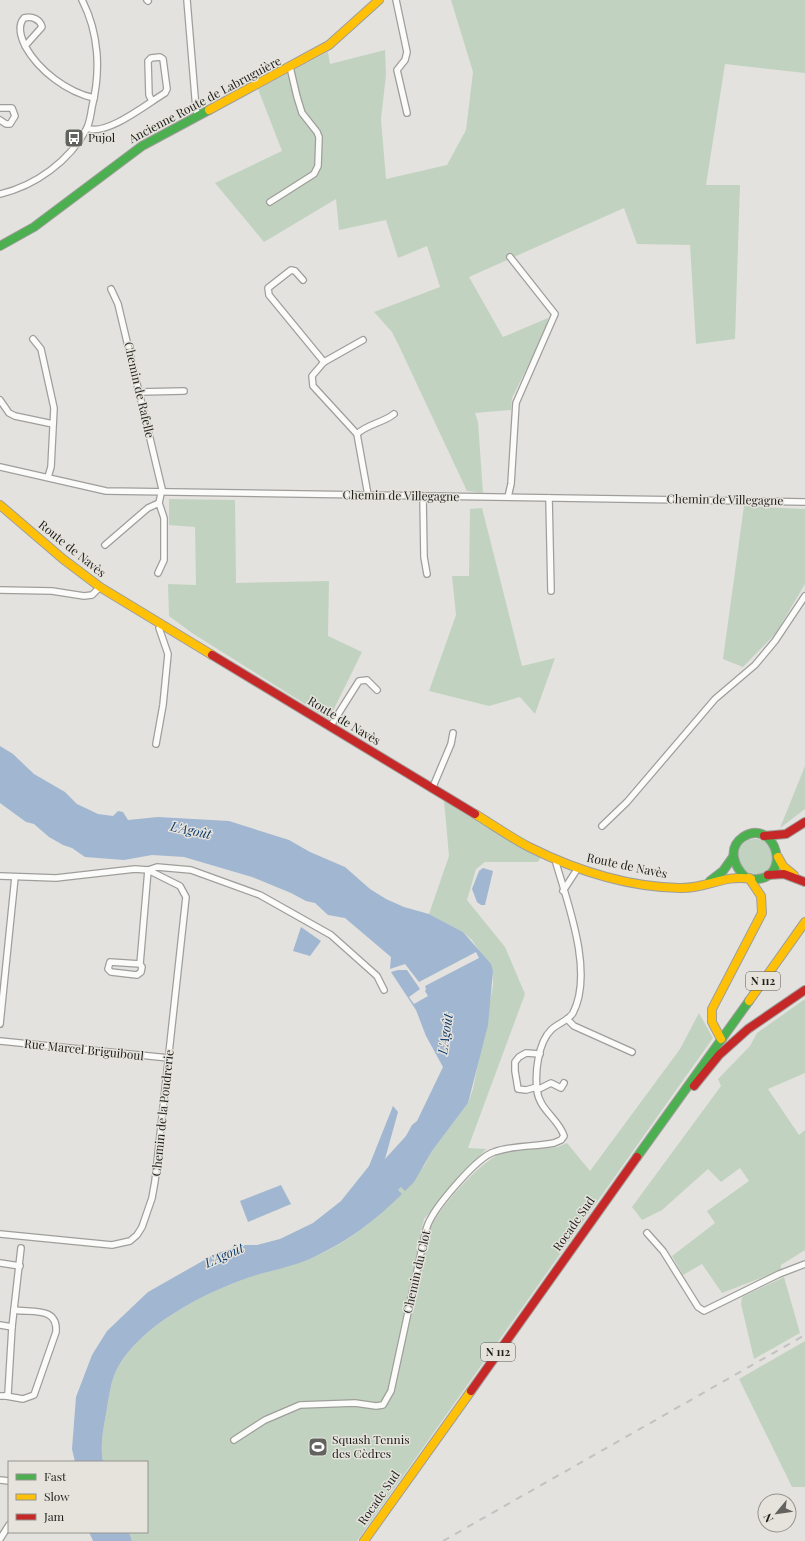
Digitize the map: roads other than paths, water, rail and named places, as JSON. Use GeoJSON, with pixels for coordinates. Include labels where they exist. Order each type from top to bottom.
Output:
{"type":"FeatureCollection","features":[{"type":"Feature","properties":{"kind":"main road","name":"Ancienne Route de Labruguière"},"geometry":{"type":"LineString","coordinates":[[0,246],[34,227],[124,157],[151,140],[317,53],[341,36],[379,0]]}},
{"type":"Feature","properties":{"kind":"main road"},"geometry":{"type":"LineString","coordinates":[[0,238],[12,240]]}},
{"type":"Feature","properties":{"kind":"main road","name":"Route de Navès"},"geometry":{"type":"LineString","coordinates":[[0,505],[100,587],[432,789],[528,846],[557,860],[578,868],[619,879],[666,887],[688,888],[734,876],[755,879],[784,874],[804,882]]}},
{"type":"Feature","properties":{"kind":"main road"},"geometry":{"type":"LineString","coordinates":[[764,836],[786,834],[805,822]]}},
{"type":"Feature","properties":{"kind":"main road","name":"Route de Navès"},"geometry":{"type":"LineString","coordinates":[[706,884],[723,872],[733,857],[734,850],[742,838],[749,835],[764,836],[774,844],[778,857],[786,870],[804,882]]}},
{"type":"Feature","properties":{"kind":"main road"},"geometry":{"type":"LineString","coordinates":[[721,1039],[712,1022],[712,1009],[762,913],[761,896],[747,877],[736,869],[733,857]]}},
{"type":"Feature","properties":{"kind":"main road"},"geometry":{"type":"LineString","coordinates":[[768,876],[775,868],[778,857]]}},
{"type":"Feature","properties":{"kind":"main road","name":"Rocade Sud"},"geometry":{"type":"LineString","coordinates":[[364,1541],[805,922]]}},
{"type":"Feature","properties":{"kind":"main road"},"geometry":{"type":"LineString","coordinates":[[652,1136],[720,1055],[748,1029],[805,990]]}},
{"type":"Feature","properties":{"kind":"street"},"geometry":{"type":"LineString","coordinates":[[0,194],[27,185],[57,165],[70,152],[87,128],[94,98],[97,71],[95,38],[90,18],[82,0]]}},
{"type":"Feature","properties":{"kind":"street"},"geometry":{"type":"LineString","coordinates":[[187,0],[196,110],[198,116]]}},
{"type":"Feature","properties":{"kind":"street"},"geometry":{"type":"LineString","coordinates":[[396,0],[407,52],[404,63],[397,70],[407,112]]}},
{"type":"Feature","properties":{"kind":"street"},"geometry":{"type":"LineString","coordinates":[[25,46],[42,26],[39,21],[30,17],[24,18],[21,23],[20,33],[25,46],[36,62],[52,77],[81,95],[94,98]]}},
{"type":"Feature","properties":{"kind":"street"},"geometry":{"type":"LineString","coordinates":[[87,128],[95,130],[105,128],[152,101],[165,93],[167,89],[163,59],[160,57],[151,58],[148,61],[149,95],[152,101]]}},
{"type":"Feature","properties":{"kind":"street"},"geometry":{"type":"LineString","coordinates":[[270,202],[314,174],[317,171],[318,166],[319,137],[317,132],[302,113],[290,67]]}},
{"type":"Feature","properties":{"kind":"street"},"geometry":{"type":"LineString","coordinates":[[0,108],[12,108],[15,116],[10,124],[6,124],[0,120]]}},
{"type":"Feature","properties":{"kind":"street"},"geometry":{"type":"LineString","coordinates":[[508,497],[511,484],[516,403],[555,314],[510,257]]}},
{"type":"Feature","properties":{"kind":"street"},"geometry":{"type":"LineString","coordinates":[[303,280],[295,271],[290,270],[268,288],[269,295],[324,362]]}},
{"type":"Feature","properties":{"kind":"street","name":"Chemin de Rafelle"},"geometry":{"type":"LineString","coordinates":[[110,289],[118,304],[162,489],[159,503]]}},
{"type":"Feature","properties":{"kind":"street"},"geometry":{"type":"LineString","coordinates":[[33,339],[41,349],[53,403],[51,466],[48,477]]}},
{"type":"Feature","properties":{"kind":"street"},"geometry":{"type":"LineString","coordinates":[[363,340],[324,362],[312,376],[313,386],[358,434],[368,495]]}},
{"type":"Feature","properties":{"kind":"street"},"geometry":{"type":"LineString","coordinates":[[139,392],[184,391]]}},
{"type":"Feature","properties":{"kind":"street"},"geometry":{"type":"LineString","coordinates":[[0,400],[9,413],[15,416],[53,424]]}},
{"type":"Feature","properties":{"kind":"street"},"geometry":{"type":"LineString","coordinates":[[358,434],[364,429],[384,421],[394,414]]}},
{"type":"Feature","properties":{"kind":"street","name":"Chemin de Villegagne"},"geometry":{"type":"LineString","coordinates":[[0,467],[100,490],[161,493],[805,502]]}},
{"type":"Feature","properties":{"kind":"street"},"geometry":{"type":"LineString","coordinates":[[423,496],[424,557],[427,574]]}},
{"type":"Feature","properties":{"kind":"street"},"geometry":{"type":"LineString","coordinates":[[549,498],[551,591]]}},
{"type":"Feature","properties":{"kind":"street"},"geometry":{"type":"LineString","coordinates":[[105,544],[148,508],[159,503],[164,518],[164,560],[158,573]]}},
{"type":"Feature","properties":{"kind":"street"},"geometry":{"type":"LineString","coordinates":[[0,590],[52,591],[84,596],[92,595],[100,587]]}},
{"type":"Feature","properties":{"kind":"street"},"geometry":{"type":"LineString","coordinates":[[602,826],[627,802],[715,698],[755,665],[775,641],[805,596]]}},
{"type":"Feature","properties":{"kind":"street"},"geometry":{"type":"LineString","coordinates":[[156,744],[163,705],[168,654],[160,628],[161,625]]}},
{"type":"Feature","properties":{"kind":"street"},"geometry":{"type":"LineString","coordinates":[[330,727],[359,681],[367,680],[377,690]]}},
{"type":"Feature","properties":{"kind":"street"},"geometry":{"type":"LineString","coordinates":[[432,789],[450,748],[453,733]]}},
{"type":"Feature","properties":{"kind":"street"},"geometry":{"type":"LineString","coordinates":[[537,1088],[540,1054],[548,1033],[572,1014],[576,1005],[582,970],[573,922],[563,891],[556,863],[557,860]]}},
{"type":"Feature","properties":{"kind":"street"},"geometry":{"type":"LineString","coordinates":[[0,876],[51,878],[135,869],[148,870],[157,867],[191,870],[226,882],[287,909],[331,935],[377,976],[384,990]]}},
{"type":"Feature","properties":{"kind":"street"},"geometry":{"type":"LineString","coordinates":[[563,891],[578,868]]}},
{"type":"Feature","properties":{"kind":"street"},"geometry":{"type":"LineString","coordinates":[[173,883],[174,869]]}},
{"type":"Feature","properties":{"kind":"street"},"geometry":{"type":"LineString","coordinates":[[140,964],[112,961],[109,963],[108,969],[111,972],[137,975],[141,972],[142,966],[140,964],[148,870]]}},
{"type":"Feature","properties":{"kind":"street","name":"Chemin de la Poudrerie"},"geometry":{"type":"LineString","coordinates":[[0,1234],[112,1245],[130,1241],[137,1235],[142,1227],[156,1181],[186,897],[183,888],[148,870]]}},
{"type":"Feature","properties":{"kind":"street"},"geometry":{"type":"LineString","coordinates":[[0,1024],[15,877]]}},
{"type":"Feature","properties":{"kind":"street"},"geometry":{"type":"LineString","coordinates":[[567,1019],[574,1026],[632,1052]]}},
{"type":"Feature","properties":{"kind":"street","name":"Rue Marcel Briguiboul"},"geometry":{"type":"LineString","coordinates":[[0,1041],[168,1058]]}},
{"type":"Feature","properties":{"kind":"street"},"geometry":{"type":"LineString","coordinates":[[540,1054],[530,1052],[517,1058],[515,1066],[518,1089],[526,1090],[551,1083],[560,1088],[564,1083]]}},
{"type":"Feature","properties":{"kind":"street","name":"Chemin du Clot"},"geometry":{"type":"LineString","coordinates":[[234,1440],[265,1420],[300,1405],[370,1404],[380,1402],[390,1395],[425,1234],[433,1214],[473,1166],[492,1152],[554,1143],[561,1140],[564,1136],[540,1103],[537,1088]]}},
{"type":"Feature","properties":{"kind":"street"},"geometry":{"type":"LineString","coordinates":[[647,1233],[663,1251],[698,1307],[704,1311],[779,1274],[805,1264]]}},
{"type":"Feature","properties":{"kind":"street"},"geometry":{"type":"LineString","coordinates":[[3,1396],[8,1394],[12,1327],[22,1248]]}},
{"type":"Feature","properties":{"kind":"street"},"geometry":{"type":"LineString","coordinates":[[0,1263],[20,1266]]}},
{"type":"Feature","properties":{"kind":"street"},"geometry":{"type":"LineString","coordinates":[[3,1396],[23,1399],[34,1395],[56,1332],[57,1322],[53,1317],[39,1311],[14,1310]]}},
{"type":"Feature","properties":{"kind":"street"},"geometry":{"type":"LineString","coordinates":[[0,1325],[12,1327]]}},
{"type":"Feature","properties":{"kind":"street"},"geometry":{"type":"LineString","coordinates":[[0,1539],[8,1527]]}},
{"type":"Feature","properties":{"kind":"water","name":"L'Agoût"},"geometry":{"type":"Polygon","coordinates":[[[0,746],[13,754],[34,774],[65,792],[77,804],[98,814],[113,816],[118,811],[123,812],[128,820],[158,817],[229,821],[289,840],[310,852],[345,867],[370,889],[386,899],[404,907],[429,914],[463,932],[491,964],[493,971],[488,1025],[468,1103],[432,1151],[414,1182],[405,1191],[401,1187],[398,1190],[402,1194],[361,1230],[326,1251],[305,1261],[251,1277],[208,1294],[172,1314],[141,1339],[128,1352],[115,1372],[113,1378],[103,1432],[103,1461],[75,1461],[72,1449],[76,1397],[92,1355],[107,1331],[148,1292],[215,1254],[242,1245],[257,1245],[280,1239],[313,1223],[341,1201],[369,1166],[393,1106],[398,1112],[385,1159],[406,1136],[412,1125],[417,1121],[443,1067],[426,1036],[416,1010],[391,972],[407,970],[420,989],[409,997],[414,1004],[428,996],[425,991],[425,986],[479,958],[476,952],[419,982],[405,964],[390,969],[391,957],[345,918],[328,915],[315,903],[306,901],[291,893],[252,877],[184,857],[152,855],[124,860],[85,857],[72,848],[49,837],[34,824],[26,822],[0,803],[0,746]]]}},
{"type":"Feature","properties":{"kind":"water"},"geometry":{"type":"Polygon","coordinates":[[[483,868],[493,871],[485,905],[481,905],[477,902],[472,889],[479,871],[483,868]]]}},
{"type":"Feature","properties":{"kind":"water"},"geometry":{"type":"Polygon","coordinates":[[[301,927],[321,941],[310,956],[293,951],[301,927]]]}},
{"type":"Feature","properties":{"kind":"water"},"geometry":{"type":"Polygon","coordinates":[[[281,1185],[291,1204],[248,1222],[240,1201],[281,1185]]]}},
{"type":"Feature","properties":{"kind":"water"},"geometry":{"type":"Polygon","coordinates":[[[89,1533],[129,1533],[132,1541],[93,1541],[89,1533]]]}},
{"type":"Feature","properties":{"kind":"railway"},"geometry":{"type":"LineString","coordinates":[[443,1541],[805,1335]]}},
{"type":"Feature","properties":{"kind":"place","name":"Pujol"},"geometry":{"type":"Point","coordinates":[74,138]}},
{"type":"Feature","properties":{"kind":"place","name":"Squash Tennis des Cèdres"},"geometry":{"type":"Point","coordinates":[318,1447]}}]}
